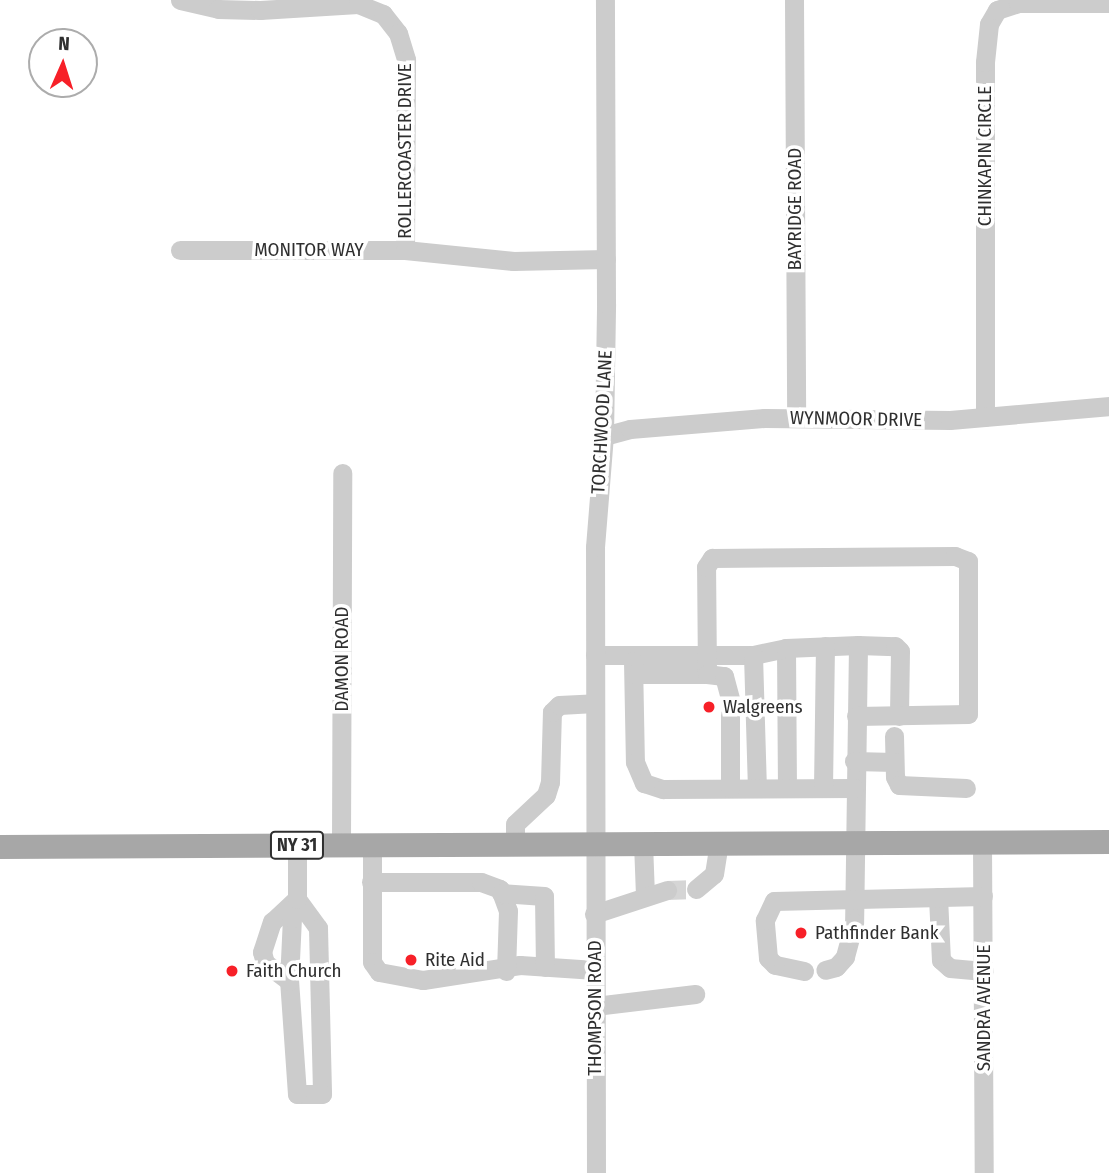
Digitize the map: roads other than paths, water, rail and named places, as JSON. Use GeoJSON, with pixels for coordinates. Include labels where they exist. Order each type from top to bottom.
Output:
{"type":"FeatureCollection","features":[{"type":"Feature","properties":{"kind":"main road","name":"NY 31"},"geometry":{"type":"LineString","coordinates":[[2,853],[341,844],[1109,842]]}},
{"type":"Feature","properties":{"kind":"street","name":"ROLLERCOASTER DRIVE"},"geometry":{"type":"LineString","coordinates":[[180,0],[218,9],[260,10],[358,4],[383,14],[398,33],[406,60],[405,250]]}},
{"type":"Feature","properties":{"kind":"street","name":"TORCHWOOD LANE"},"geometry":{"type":"LineString","coordinates":[[594,843],[595,547],[604,436],[605,0]]}},
{"type":"Feature","properties":{"kind":"street","name":"BAYRIDGE ROAD"},"geometry":{"type":"LineString","coordinates":[[794,0],[796,418]]}},
{"type":"Feature","properties":{"kind":"street","name":"CHINKAPIN CIRCLE"},"geometry":{"type":"LineString","coordinates":[[985,417],[985,75],[989,24],[997,10],[1017,3],[1109,3]]}},
{"type":"Feature","properties":{"kind":"street","name":"MONITOR WAY"},"geometry":{"type":"LineString","coordinates":[[180,250],[405,250],[513,261],[606,259]]}},
{"type":"Feature","properties":{"kind":"street","name":"WYNMOOR DRIVE"},"geometry":{"type":"LineString","coordinates":[[604,436],[630,429],[796,418],[985,417],[1109,406]]}},
{"type":"Feature","properties":{"kind":"street","name":"DAMON ROAD"},"geometry":{"type":"LineString","coordinates":[[341,844],[342,473]]}},
{"type":"Feature","properties":{"kind":"street"},"geometry":{"type":"LineString","coordinates":[[707,665],[706,567],[712,558],[964,558],[971,566],[971,709],[964,716],[856,716]]}},
{"type":"Feature","properties":{"kind":"street"},"geometry":{"type":"LineString","coordinates":[[825,971],[836,967],[845,957],[854,923],[852,843],[858,645]]}},
{"type":"Feature","properties":{"kind":"street"},"geometry":{"type":"LineString","coordinates":[[823,788],[825,646]]}},
{"type":"Feature","properties":{"kind":"street"},"geometry":{"type":"LineString","coordinates":[[595,655],[634,665],[707,665],[786,648],[895,646],[900,651],[898,716]]}},
{"type":"Feature","properties":{"kind":"street"},"geometry":{"type":"LineString","coordinates":[[786,648],[787,788]]}},
{"type":"Feature","properties":{"kind":"street"},"geometry":{"type":"LineString","coordinates":[[753,655],[757,788]]}},
{"type":"Feature","properties":{"kind":"street"},"geometry":{"type":"LineString","coordinates":[[634,665],[635,762],[644,782],[663,789],[854,788]]}},
{"type":"Feature","properties":{"kind":"street"},"geometry":{"type":"LineString","coordinates":[[707,665],[724,676],[730,707],[730,788]]}},
{"type":"Feature","properties":{"kind":"street"},"geometry":{"type":"LineString","coordinates":[[514,844],[515,824],[546,794],[550,782],[552,712],[559,705],[595,703]]}},
{"type":"Feature","properties":{"kind":"street"},"geometry":{"type":"LineString","coordinates":[[894,736],[895,777],[902,787],[966,788]]}},
{"type":"Feature","properties":{"kind":"street"},"geometry":{"type":"LineString","coordinates":[[854,761],[894,762]]}},
{"type":"Feature","properties":{"kind":"street","name":"THOMPSON ROAD"},"geometry":{"type":"LineString","coordinates":[[594,843],[596,1173]]}},
{"type":"Feature","properties":{"kind":"street"},"geometry":{"type":"LineString","coordinates":[[643,843],[645,895]]}},
{"type":"Feature","properties":{"kind":"street"},"geometry":{"type":"LineString","coordinates":[[696,889],[714,874],[719,843]]}},
{"type":"Feature","properties":{"kind":"street","name":"SANDRA AVENUE"},"geometry":{"type":"LineString","coordinates":[[982,843],[984,1173]]}},
{"type":"Feature","properties":{"kind":"street"},"geometry":{"type":"LineString","coordinates":[[372,844],[372,962],[379,972],[423,980],[506,971],[520,965],[594,970]]}},
{"type":"Feature","properties":{"kind":"street"},"geometry":{"type":"LineString","coordinates":[[297,845],[298,899],[292,918],[289,981],[297,1094],[322,1094],[318,928],[298,899]]}},
{"type":"Feature","properties":{"kind":"street"},"geometry":{"type":"LineString","coordinates":[[371,882],[481,882],[501,893],[544,896],[545,967]]}},
{"type":"Feature","properties":{"kind":"street"},"geometry":{"type":"LineString","coordinates":[[594,914],[645,895],[667,890]]}},
{"type":"Feature","properties":{"kind":"street"},"geometry":{"type":"LineString","coordinates":[[501,893],[508,911],[506,971]]}},
{"type":"Feature","properties":{"kind":"street"},"geometry":{"type":"LineString","coordinates":[[804,971],[775,965],[768,958],[768,907],[785,900],[983,896]]}},
{"type":"Feature","properties":{"kind":"street"},"geometry":{"type":"LineString","coordinates":[[938,897],[941,960],[950,968],[984,971]]}},
{"type":"Feature","properties":{"kind":"street"},"geometry":{"type":"LineString","coordinates":[[289,981],[265,963],[262,945],[278,915],[298,899]]}},
{"type":"Feature","properties":{"kind":"street"},"geometry":{"type":"LineString","coordinates":[[595,1006],[695,994]]}},
{"type":"Feature","properties":{"kind":"tunnel"},"geometry":{"type":"LineString","coordinates":[[667,890],[696,889]]}},
{"type":"Feature","properties":{"kind":"place","name":"Walgreens"},"geometry":{"type":"Point","coordinates":[709,707]}},
{"type":"Feature","properties":{"kind":"place","name":"Pathfinder Bank"},"geometry":{"type":"Point","coordinates":[801,933]}},
{"type":"Feature","properties":{"kind":"place","name":"Rite Aid"},"geometry":{"type":"Point","coordinates":[411,960]}},
{"type":"Feature","properties":{"kind":"place","name":"Faith Church"},"geometry":{"type":"Point","coordinates":[232,971]}}]}
